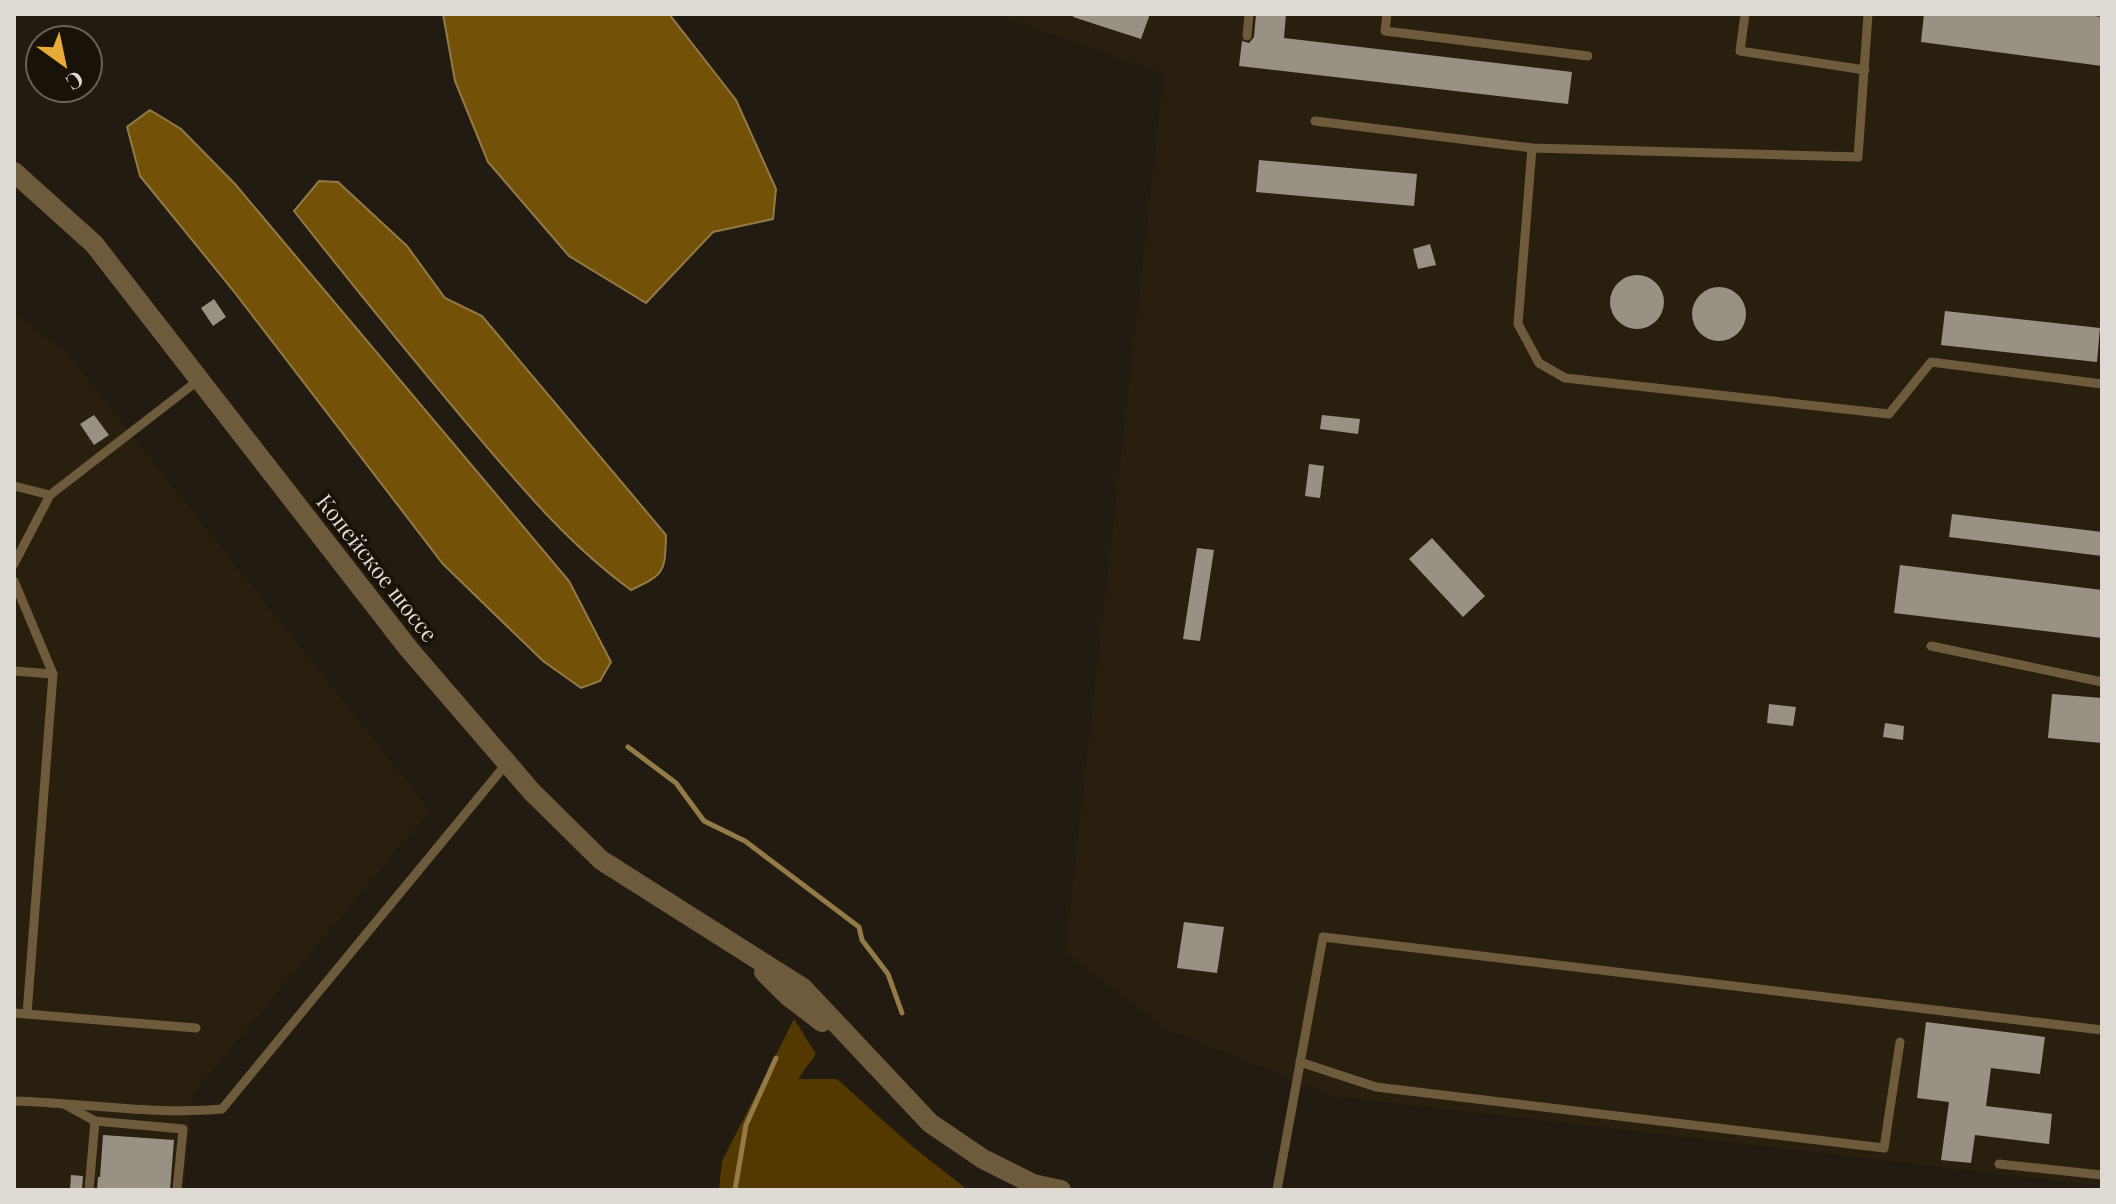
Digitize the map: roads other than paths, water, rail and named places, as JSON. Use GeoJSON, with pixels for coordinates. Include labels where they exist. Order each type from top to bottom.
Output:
{"type":"FeatureCollection","features":[{"type":"Feature","properties":{"kind":"street","name":"Копейское шоссе"},"geometry":{"type":"LineString","coordinates":[[14,172],[94,244],[408,648],[507,763],[601,860],[803,988],[930,1123],[983,1159],[1033,1184],[1061,1190]]}},
{"type":"Feature","properties":{"kind":"lane"},"geometry":{"type":"LineString","coordinates":[[1247,36],[1249,14]]}},
{"type":"Feature","properties":{"kind":"lane"},"geometry":{"type":"LineString","coordinates":[[1387,14],[1385,31],[1588,56]]}},
{"type":"Feature","properties":{"kind":"lane"},"geometry":{"type":"LineString","coordinates":[[1745,14],[1740,51],[1865,70]]}},
{"type":"Feature","properties":{"kind":"lane"},"geometry":{"type":"LineString","coordinates":[[1315,121],[1532,148],[1858,157],[1868,14]]}},
{"type":"Feature","properties":{"kind":"lane"},"geometry":{"type":"LineString","coordinates":[[1532,148],[1518,324],[1539,363],[1565,378],[1889,414],[1931,362],[2102,384]]}},
{"type":"Feature","properties":{"kind":"lane"},"geometry":{"type":"LineString","coordinates":[[14,564],[50,495],[200,379]]}},
{"type":"Feature","properties":{"kind":"lane"},"geometry":{"type":"LineString","coordinates":[[14,486],[50,495]]}},
{"type":"Feature","properties":{"kind":"lane"},"geometry":{"type":"LineString","coordinates":[[14,581],[53,674],[27,1014]]}},
{"type":"Feature","properties":{"kind":"lane"},"geometry":{"type":"LineString","coordinates":[[1931,646],[2102,682]]}},
{"type":"Feature","properties":{"kind":"lane"},"geometry":{"type":"LineString","coordinates":[[14,671],[53,674]]}},
{"type":"Feature","properties":{"kind":"lane"},"geometry":{"type":"LineString","coordinates":[[14,1101],[61,1102],[179,1113],[222,1109],[507,763]]}},
{"type":"Feature","properties":{"kind":"lane"},"geometry":{"type":"LineString","coordinates":[[1277,1190],[1323,937],[2102,1030]]}},
{"type":"Feature","properties":{"kind":"lane"},"geometry":{"type":"LineString","coordinates":[[14,1013],[196,1028]]}},
{"type":"Feature","properties":{"kind":"lane"},"geometry":{"type":"LineString","coordinates":[[1300,1062],[1376,1087],[1884,1148],[1900,1042]]}},
{"type":"Feature","properties":{"kind":"lane"},"geometry":{"type":"LineString","coordinates":[[61,1102],[95,1121],[183,1129],[177,1190]]}},
{"type":"Feature","properties":{"kind":"lane"},"geometry":{"type":"LineString","coordinates":[[89,1190],[95,1121]]}},
{"type":"Feature","properties":{"kind":"lane"},"geometry":{"type":"LineString","coordinates":[[1999,1164],[2102,1175]]}},
{"type":"Feature","properties":{"kind":"waterway"},"geometry":{"type":"LineString","coordinates":[[628,747],[676,783],[704,821],[745,841],[859,927],[862,940],[888,974],[902,1013]]}},
{"type":"Feature","properties":{"kind":"waterway"},"geometry":{"type":"LineString","coordinates":[[735,1190],[746,1125],[776,1058]]}}]}
